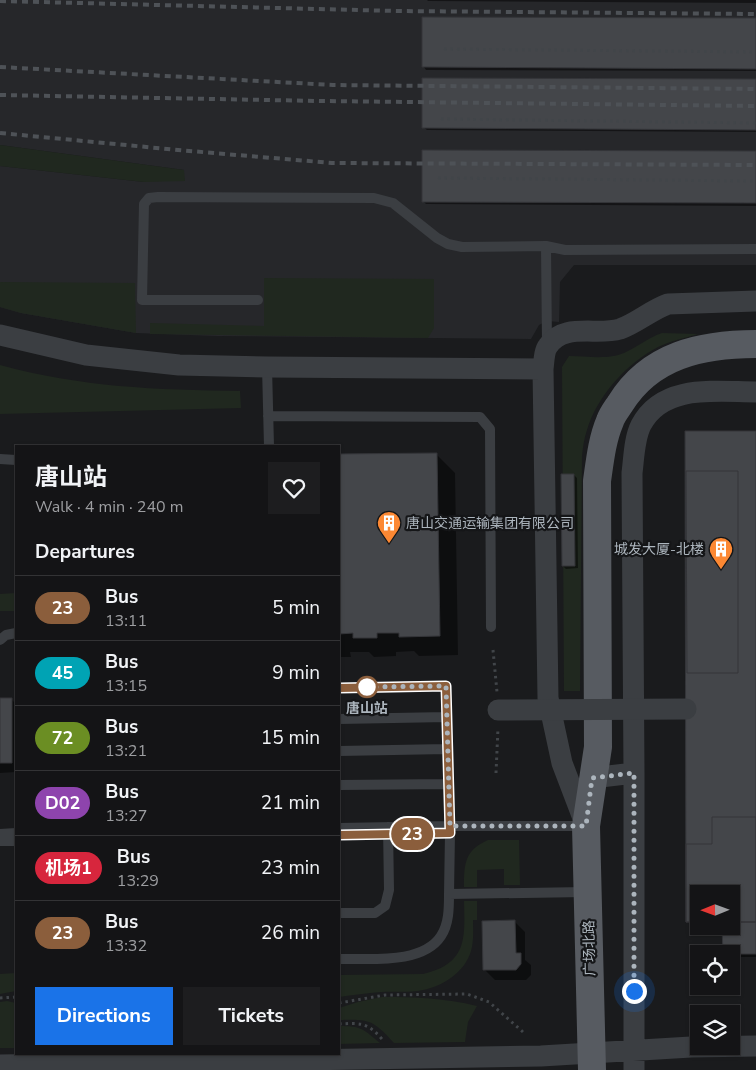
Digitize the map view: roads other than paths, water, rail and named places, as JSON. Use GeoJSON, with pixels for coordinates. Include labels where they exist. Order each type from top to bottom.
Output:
{"type":"FeatureCollection","features":[{"type":"Feature","properties":{"kind":"main road","name":"广场北路"},"geometry":{"type":"LineString","coordinates":[[592,1062],[586,826],[598,746],[597,481],[601,450],[610,419],[626,394],[644,376],[662,363],[685,353],[710,346],[756,344]]}},
{"type":"Feature","properties":{"kind":"street"},"geometry":{"type":"LineString","coordinates":[[586,826],[562,763],[548,698],[543,368],[547,346],[560,334],[574,331],[604,332],[618,329],[631,324],[654,308],[668,304],[756,301]]}},
{"type":"Feature","properties":{"kind":"street"},"geometry":{"type":"LineString","coordinates":[[0,335],[86,355],[179,365],[543,368]]}},
{"type":"Feature","properties":{"kind":"street"},"geometry":{"type":"LineString","coordinates":[[634,1060],[632,474],[635,447],[641,426],[651,410],[677,395],[690,392],[756,392]]}},
{"type":"Feature","properties":{"kind":"street"},"geometry":{"type":"LineString","coordinates":[[498,710],[686,709]]}},
{"type":"Feature","properties":{"kind":"street"},"geometry":{"type":"LineString","coordinates":[[592,778],[634,773]]}},
{"type":"Feature","properties":{"kind":"street"},"geometry":{"type":"LineString","coordinates":[[0,1065],[531,1056],[592,1062],[634,1060],[691,1047],[756,1046]]}},
{"type":"Feature","properties":{"kind":"lane"},"geometry":{"type":"LineString","coordinates":[[258,300],[142,300],[144,204],[149,198],[374,198],[393,203],[437,238],[448,244],[462,247],[546,246],[565,250],[756,249]]}},
{"type":"Feature","properties":{"kind":"lane"},"geometry":{"type":"LineString","coordinates":[[546,246],[547,346]]}},
{"type":"Feature","properties":{"kind":"lane"},"geometry":{"type":"LineString","coordinates":[[268,367],[269,445]]}},
{"type":"Feature","properties":{"kind":"lane"},"geometry":{"type":"LineString","coordinates":[[268,416],[480,417],[490,428],[491,627]]}},
{"type":"Feature","properties":{"kind":"lane"},"geometry":{"type":"LineString","coordinates":[[0,459],[15,460]]}},
{"type":"Feature","properties":{"kind":"lane"},"geometry":{"type":"LineString","coordinates":[[0,640],[6,635],[15,633]]}},
{"type":"Feature","properties":{"kind":"lane"},"geometry":{"type":"LineString","coordinates":[[340,688],[446,686],[450,829],[449,915],[442,936],[429,948],[414,955],[395,958],[340,959]]}},
{"type":"Feature","properties":{"kind":"lane"},"geometry":{"type":"LineString","coordinates":[[340,719],[447,717]]}},
{"type":"Feature","properties":{"kind":"lane"},"geometry":{"type":"LineString","coordinates":[[340,752],[447,749]]}},
{"type":"Feature","properties":{"kind":"lane"},"geometry":{"type":"LineString","coordinates":[[340,786],[449,784]]}},
{"type":"Feature","properties":{"kind":"lane"},"geometry":{"type":"LineString","coordinates":[[340,835],[388,831],[586,826]]}},
{"type":"Feature","properties":{"kind":"lane"},"geometry":{"type":"LineString","coordinates":[[340,828],[388,831]]}},
{"type":"Feature","properties":{"kind":"lane"},"geometry":{"type":"LineString","coordinates":[[340,913],[375,913],[385,906],[389,890],[388,831]]}},
{"type":"Feature","properties":{"kind":"lane"},"geometry":{"type":"LineString","coordinates":[[0,834],[15,833]]}},
{"type":"Feature","properties":{"kind":"lane"},"geometry":{"type":"LineString","coordinates":[[0,841],[15,841]]}},
{"type":"Feature","properties":{"kind":"lane"},"geometry":{"type":"LineString","coordinates":[[449,894],[588,892]]}},
{"type":"Feature","properties":{"kind":"railway"},"geometry":{"type":"LineString","coordinates":[[0,1],[397,11],[756,14]]}},
{"type":"Feature","properties":{"kind":"railway"},"geometry":{"type":"LineString","coordinates":[[0,67],[333,85],[756,89]]}},
{"type":"Feature","properties":{"kind":"railway"},"geometry":{"type":"LineString","coordinates":[[0,95],[756,106]]}},
{"type":"Feature","properties":{"kind":"railway"},"geometry":{"type":"LineString","coordinates":[[0,133],[332,163],[756,165]]}},
{"type":"Feature","properties":{"kind":"place","name":"唐山交通运输集团有限公司"},"geometry":{"type":"Point","coordinates":[389,544]}},
{"type":"Feature","properties":{"kind":"place","name":"城发大厦-北楼"},"geometry":{"type":"Point","coordinates":[721,570]}},
{"type":"Feature","properties":{"kind":"place","name":"唐山站"},"geometry":{"type":"Point","coordinates":[367,687]}}]}
